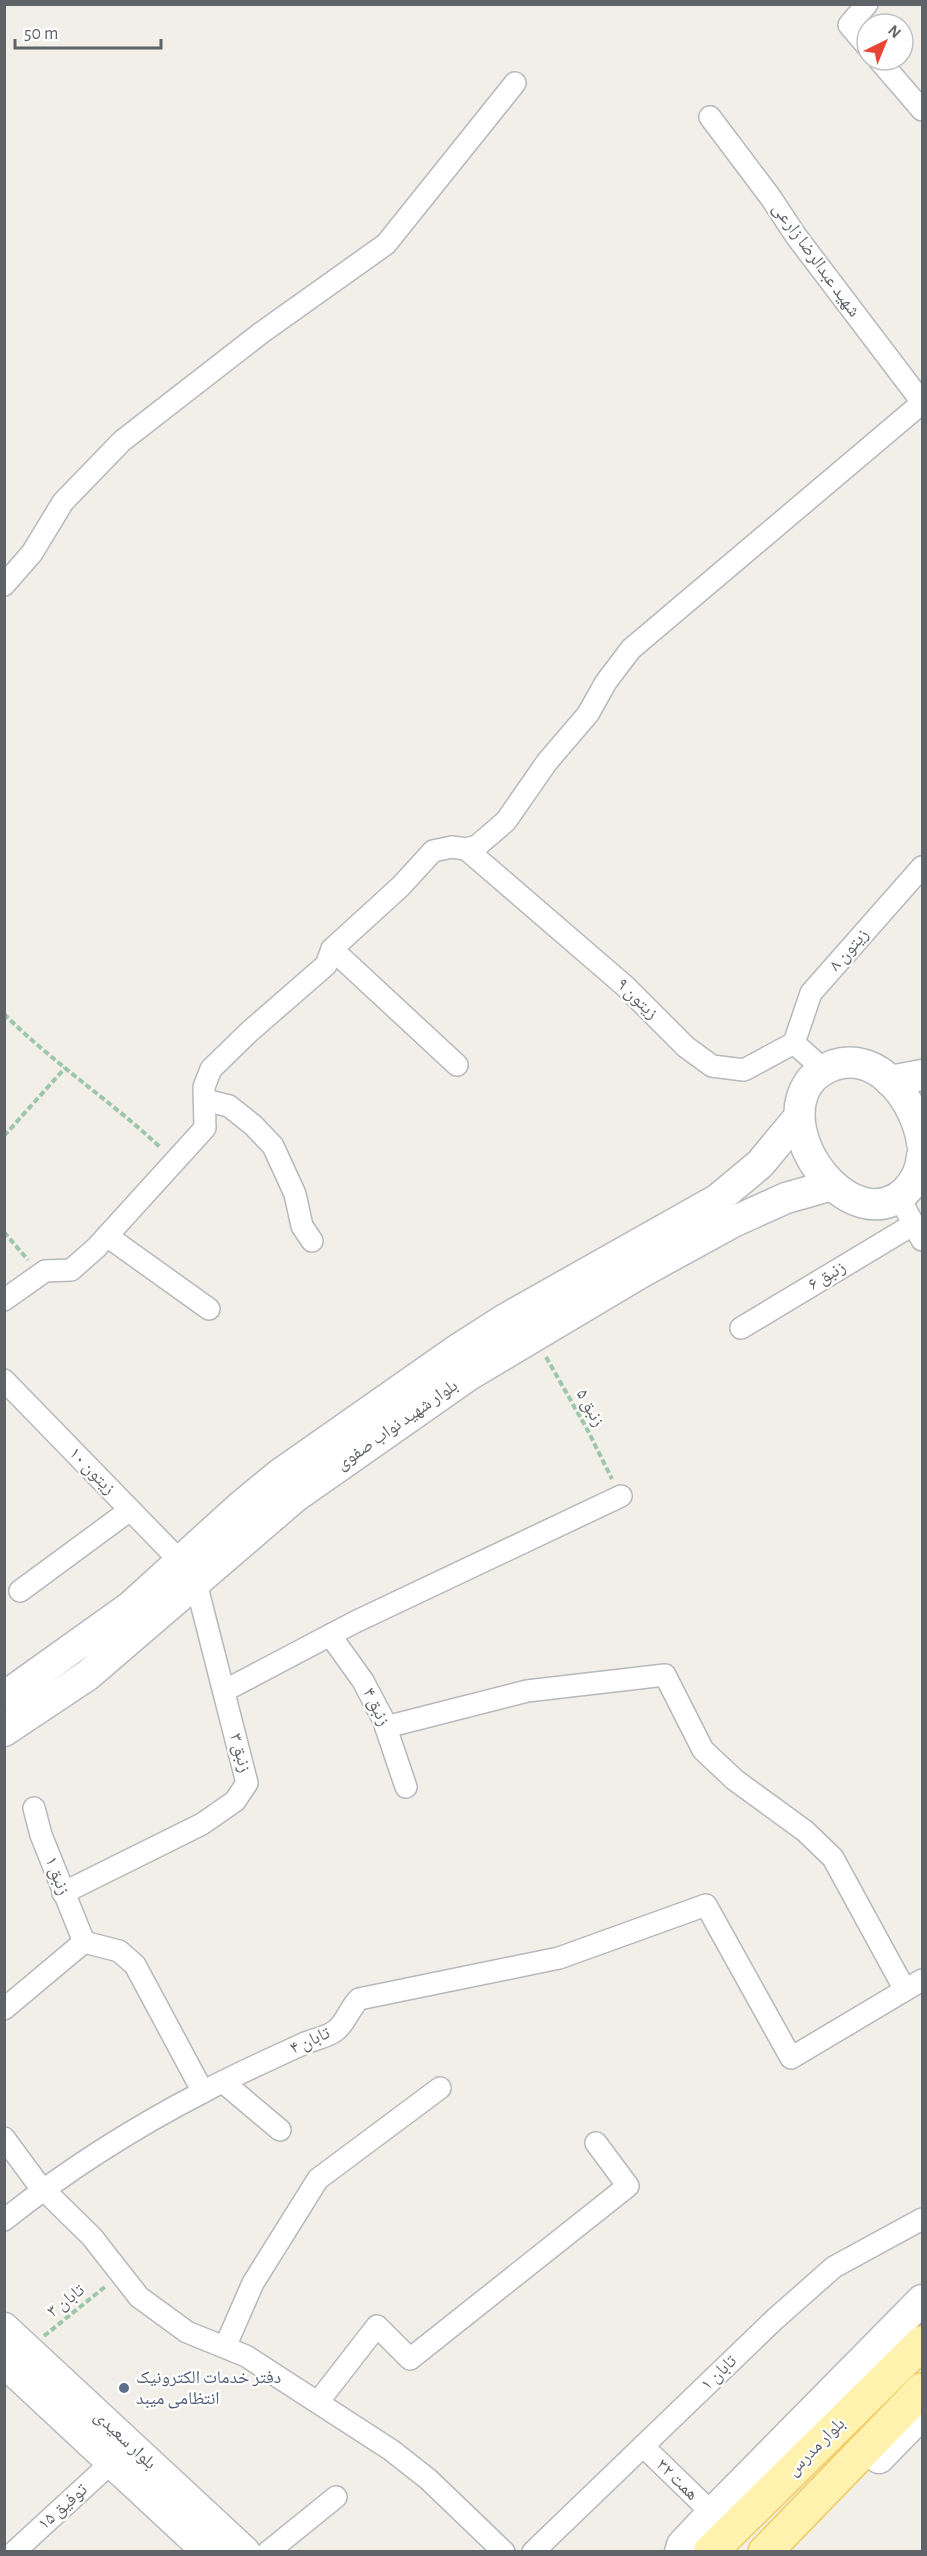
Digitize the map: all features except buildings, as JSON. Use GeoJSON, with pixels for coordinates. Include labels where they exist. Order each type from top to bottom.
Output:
{"type":"FeatureCollection","features":[{"type":"Feature","properties":{"kind":"main road"},"geometry":{"type":"LineString","coordinates":[[922,1143],[921,1132],[910,1104],[890,1081],[877,1071],[860,1064],[841,1063],[823,1069],[809,1082],[801,1099],[799,1117],[801,1133],[813,1162],[832,1185],[846,1195],[862,1202],[881,1203],[899,1197],[913,1184],[921,1167],[922,1156]]}},
{"type":"Feature","properties":{"kind":"main road"},"geometry":{"type":"LineString","coordinates":[[890,1081],[922,1075]]}},
{"type":"Feature","properties":{"kind":"main road","name":"بلوار شهید نواب صفوی"},"geometry":{"type":"LineString","coordinates":[[4,1731],[88,1676],[138,1617],[188,1572],[280,1474],[454,1352],[507,1318],[718,1198],[760,1164],[799,1117]]}},
{"type":"Feature","properties":{"kind":"main road","name":"بلوار شهید نواب صفوی"},"geometry":{"type":"LineString","coordinates":[[188,1572],[469,1375],[533,1335],[733,1222],[786,1198],[832,1185]]}},
{"type":"Feature","properties":{"kind":"main road","name":"بلوار شهید نواب صفوی"},"geometry":{"type":"LineString","coordinates":[[4,1697],[138,1617]]}},
{"type":"Feature","properties":{"kind":"main road"},"geometry":{"type":"LineString","coordinates":[[680,2552],[682,2545],[712,2513],[922,2300]]}},
{"type":"Feature","properties":{"kind":"main road","name":"بلوار سعیدی"},"geometry":{"type":"LineString","coordinates":[[4,2328],[16,2356],[112,2462],[169,2498],[245,2552]]}},
{"type":"Feature","properties":{"kind":"main road","name":"بلوار مدرس"},"geometry":{"type":"LineString","coordinates":[[710,2552],[922,2343]]}},
{"type":"Feature","properties":{"kind":"main road","name":"بلوار سعیدی"},"geometry":{"type":"LineString","coordinates":[[16,2356],[169,2498],[208,2552]]}},
{"type":"Feature","properties":{"kind":"main road","name":"بلوار مدرس"},"geometry":{"type":"LineString","coordinates":[[765,2552],[922,2390]]}},
{"type":"Feature","properties":{"kind":"main road"},"geometry":{"type":"LineString","coordinates":[[786,2552],[922,2414]]}},
{"type":"Feature","properties":{"kind":"street"},"geometry":{"type":"LineString","coordinates":[[855,18],[849,25],[855,32]]}},
{"type":"Feature","properties":{"kind":"street"},"geometry":{"type":"LineString","coordinates":[[889,72],[922,110]]}},
{"type":"Feature","properties":{"kind":"street"},"geometry":{"type":"LineString","coordinates":[[4,585],[32,553],[63,501],[122,441],[261,333],[386,244],[515,83]]}},
{"type":"Feature","properties":{"kind":"street","name":"شهید عبدالرضا زارعی"},"geometry":{"type":"LineString","coordinates":[[710,117],[771,198],[796,236],[922,402]]}},
{"type":"Feature","properties":{"kind":"street"},"geometry":{"type":"LineString","coordinates":[[4,1299],[45,1271],[71,1270],[107,1236],[205,1128],[204,1087],[211,1069],[249,1032],[326,965],[332,949],[401,886],[433,851],[452,847],[466,849],[477,846],[506,821],[547,762],[588,714],[606,682],[631,649],[922,402]]}},
{"type":"Feature","properties":{"kind":"street","name":"زیتون ۹"},"geometry":{"type":"LineString","coordinates":[[466,849],[625,986],[687,1047],[712,1066],[744,1070],[794,1043]]}},
{"type":"Feature","properties":{"kind":"street","name":"زیتون ۸"},"geometry":{"type":"LineString","coordinates":[[794,1043],[811,993],[922,867]]}},
{"type":"Feature","properties":{"kind":"street"},"geometry":{"type":"LineString","coordinates":[[332,949],[457,1065]]}},
{"type":"Feature","properties":{"kind":"street"},"geometry":{"type":"LineString","coordinates":[[794,1043],[823,1069]]}},
{"type":"Feature","properties":{"kind":"street"},"geometry":{"type":"LineString","coordinates":[[205,1100],[230,1106],[273,1146],[295,1194],[302,1226],[312,1241]]}},
{"type":"Feature","properties":{"kind":"street"},"geometry":{"type":"LineString","coordinates":[[899,1197],[918,1232]]}},
{"type":"Feature","properties":{"kind":"street","name":"زنبق ۶"},"geometry":{"type":"LineString","coordinates":[[741,1328],[918,1232]]}},
{"type":"Feature","properties":{"kind":"street"},"geometry":{"type":"LineString","coordinates":[[107,1236],[209,1309]]}},
{"type":"Feature","properties":{"kind":"street","name":"زیتون ۱۰"},"geometry":{"type":"LineString","coordinates":[[4,1380],[188,1572]]}},
{"type":"Feature","properties":{"kind":"street"},"geometry":{"type":"LineString","coordinates":[[224,1691],[330,1635],[621,1496]]}},
{"type":"Feature","properties":{"kind":"street"},"geometry":{"type":"LineString","coordinates":[[20,1591],[130,1510]]}},
{"type":"Feature","properties":{"kind":"street","name":"زنبق ۳"},"geometry":{"type":"LineString","coordinates":[[63,1893],[202,1824],[235,1801],[247,1783],[224,1691],[188,1572]]}},
{"type":"Feature","properties":{"kind":"street","name":"زنبق ۴"},"geometry":{"type":"LineString","coordinates":[[330,1635],[363,1680],[386,1727],[406,1787]]}},
{"type":"Feature","properties":{"kind":"street"},"geometry":{"type":"LineString","coordinates":[[386,1727],[527,1691],[665,1675],[703,1750],[735,1780],[805,1831],[833,1858],[914,1985]]}},
{"type":"Feature","properties":{"kind":"street","name":"زنبق ۱"},"geometry":{"type":"LineString","coordinates":[[34,1808],[41,1835],[84,1942]]}},
{"type":"Feature","properties":{"kind":"street","name":"تابان ۴"},"geometry":{"type":"LineString","coordinates":[[4,2220],[99,2151],[202,2092],[333,2032],[344,2022],[348,2010],[359,1999],[560,1958],[706,1905],[791,2058],[914,1985]]}},
{"type":"Feature","properties":{"kind":"street"},"geometry":{"type":"LineString","coordinates":[[4,2009],[84,1942],[119,1951],[135,1965],[202,2092]]}},
{"type":"Feature","properties":{"kind":"street"},"geometry":{"type":"LineString","coordinates":[[223,2082],[280,2130]]}},
{"type":"Feature","properties":{"kind":"street"},"geometry":{"type":"LineString","coordinates":[[225,2347],[253,2283],[318,2179],[440,2088]]}},
{"type":"Feature","properties":{"kind":"street"},"geometry":{"type":"LineString","coordinates":[[4,2138],[44,2189],[92,2237],[139,2297],[187,2332],[246,2355],[391,2450],[428,2479],[504,2552]]}},
{"type":"Feature","properties":{"kind":"street"},"geometry":{"type":"LineString","coordinates":[[318,2403],[377,2326],[410,2359],[628,2186],[596,2143]]}},
{"type":"Feature","properties":{"kind":"street","name":"تابان ۱"},"geometry":{"type":"LineString","coordinates":[[532,2552],[775,2319],[834,2267],[922,2219]]}},
{"type":"Feature","properties":{"kind":"street","name":"همت ۳۲"},"geometry":{"type":"LineString","coordinates":[[643,2446],[712,2513]]}},
{"type":"Feature","properties":{"kind":"street","name":"توفیق ۱۵"},"geometry":{"type":"LineString","coordinates":[[14,2552],[112,2462]]}},
{"type":"Feature","properties":{"kind":"street"},"geometry":{"type":"LineString","coordinates":[[268,2552],[336,2497]]}},
{"type":"Feature","properties":{"kind":"path"},"geometry":{"type":"LineString","coordinates":[[4,1014],[65,1068],[128,1117],[175,1161]]}},
{"type":"Feature","properties":{"kind":"path"},"geometry":{"type":"LineString","coordinates":[[4,1136],[65,1068]]}},
{"type":"Feature","properties":{"kind":"path"},"geometry":{"type":"LineString","coordinates":[[4,1232],[40,1275]]}},
{"type":"Feature","properties":{"kind":"path","name":"زنبق ۵"},"geometry":{"type":"LineString","coordinates":[[533,1335],[587,1429],[621,1496]]}},
{"type":"Feature","properties":{"kind":"path","name":"تابان ۳"},"geometry":{"type":"LineString","coordinates":[[16,2356],[121,2275]]}},
{"type":"Feature","properties":{"kind":"place","name":"دفتر خدمات الکترونیک انتظامی میبد"},"geometry":{"type":"Point","coordinates":[124,2388]}}]}
